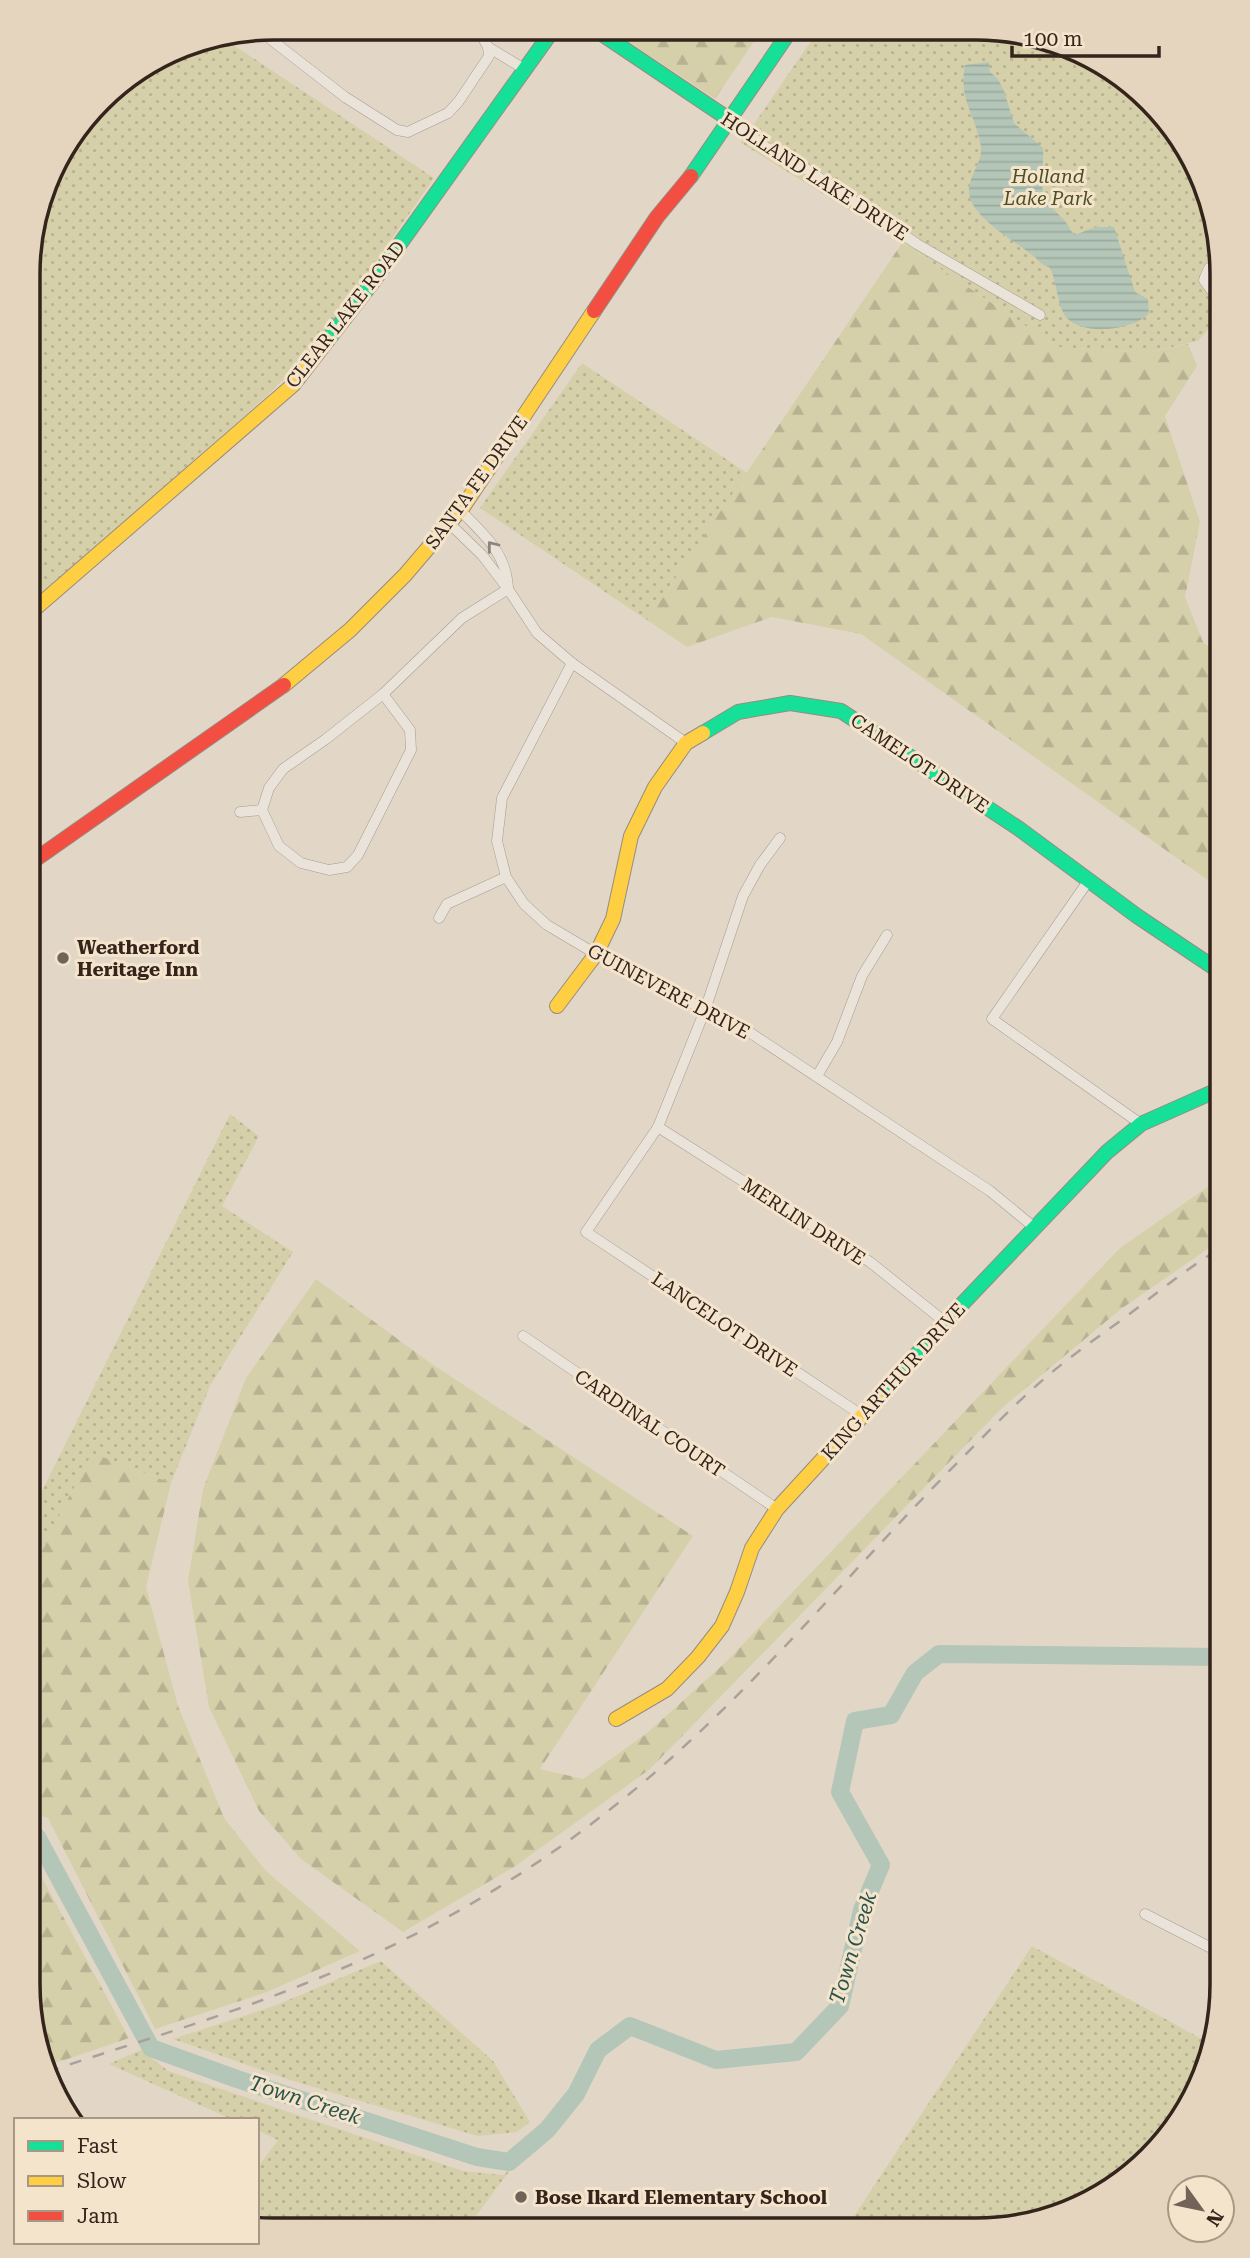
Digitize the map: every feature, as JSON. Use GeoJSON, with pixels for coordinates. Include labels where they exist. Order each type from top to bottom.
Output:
{"type":"FeatureCollection","features":[{"type":"Feature","properties":{"kind":"street"},"geometry":{"type":"LineString","coordinates":[[272,40],[345,97],[402,132],[414,130],[453,109],[489,56],[484,40]]}},
{"type":"Feature","properties":{"kind":"street","name":"CLEAR LAKE ROAD"},"geometry":{"type":"LineString","coordinates":[[40,604],[293,385],[372,283],[547,40]]}},
{"type":"Feature","properties":{"kind":"street","name":"HOLLAND LAKE DRIVE"},"geometry":{"type":"LineString","coordinates":[[611,40],[767,148],[787,156],[917,244],[1040,315]]}},
{"type":"Feature","properties":{"kind":"street","name":"SANTA FE DRIVE"},"geometry":{"type":"LineString","coordinates":[[40,856],[289,681],[350,630],[405,575],[460,510],[657,217],[694,173],[784,40]]}},
{"type":"Feature","properties":{"kind":"street"},"geometry":{"type":"LineString","coordinates":[[488,47],[526,71]]}},
{"type":"Feature","properties":{"kind":"street"},"geometry":{"type":"LineString","coordinates":[[1210,268],[1204,280],[1210,287]]}},
{"type":"Feature","properties":{"kind":"street"},"geometry":{"type":"LineString","coordinates":[[460,510],[495,548],[507,570],[508,589]]}},
{"type":"Feature","properties":{"kind":"street"},"geometry":{"type":"LineString","coordinates":[[450,524],[482,555],[537,633],[572,663],[686,743]]}},
{"type":"Feature","properties":{"kind":"street"},"geometry":{"type":"LineString","coordinates":[[383,694],[410,730],[411,750],[358,855],[347,867],[329,870],[301,863],[279,846],[262,810],[269,788],[283,769],[383,694],[462,618],[508,589]]}},
{"type":"Feature","properties":{"kind":"street","name":"GUINEVERE DRIVE"},"geometry":{"type":"LineString","coordinates":[[572,663],[502,798],[497,841],[506,877],[524,904],[547,925],[596,954],[749,1032],[990,1191],[1035,1228]]}},
{"type":"Feature","properties":{"kind":"street","name":"CAMELOT DRIVE"},"geometry":{"type":"LineString","coordinates":[[557,1006],[596,954],[613,919],[631,836],[654,787],[686,743],[738,712],[790,703],[841,711],[1018,828],[1137,916],[1210,965]]}},
{"type":"Feature","properties":{"kind":"street"},"geometry":{"type":"LineString","coordinates":[[240,812],[262,810]]}},
{"type":"Feature","properties":{"kind":"street"},"geometry":{"type":"LineString","coordinates":[[658,1127],[705,1010],[743,896],[760,865],[780,838]]}},
{"type":"Feature","properties":{"kind":"street"},"geometry":{"type":"LineString","coordinates":[[439,918],[446,904],[506,877]]}},
{"type":"Feature","properties":{"kind":"street"},"geometry":{"type":"LineString","coordinates":[[1088,880],[992,1019],[1142,1124]]}},
{"type":"Feature","properties":{"kind":"street"},"geometry":{"type":"LineString","coordinates":[[817,1076],[837,1042],[862,976],[887,935]]}},
{"type":"Feature","properties":{"kind":"street","name":"KING ARTHUR DRIVE"},"geometry":{"type":"LineString","coordinates":[[616,1719],[667,1689],[698,1657],[722,1626],[752,1548],[777,1509],[945,1322],[1107,1152],[1142,1124],[1210,1094]]}},
{"type":"Feature","properties":{"kind":"street","name":"LANCELOT DRIVE"},"geometry":{"type":"LineString","coordinates":[[658,1127],[586,1232],[863,1416]]}},
{"type":"Feature","properties":{"kind":"street","name":"MERLIN DRIVE"},"geometry":{"type":"LineString","coordinates":[[658,1127],[870,1262],[945,1322]]}},
{"type":"Feature","properties":{"kind":"street","name":"CARDINAL COURT"},"geometry":{"type":"LineString","coordinates":[[523,1336],[777,1509]]}},
{"type":"Feature","properties":{"kind":"street"},"geometry":{"type":"LineString","coordinates":[[1145,1914],[1209,1946]]}},
{"type":"Feature","properties":{"kind":"green space"},"geometry":{"type":"Polygon","coordinates":[[[626,40],[755,40],[715,99],[626,40]]]}},
{"type":"Feature","properties":{"kind":"green space","name":"Holland Lake Park"},"geometry":{"type":"Polygon","coordinates":[[[812,40],[1006,42],[1051,53],[1079,64],[1130,98],[1152,120],[1186,171],[1197,199],[1208,244],[1210,328],[1198,341],[1147,353],[1057,347],[902,243],[741,143],[812,40]]]}},
{"type":"Feature","properties":{"kind":"green space"},"geometry":{"type":"Polygon","coordinates":[[[232,44],[434,178],[322,339],[267,396],[40,595],[40,274],[42,244],[53,199],[80,144],[98,120],[120,98],[171,64],[214,48],[232,44]]]}},
{"type":"Feature","properties":{"kind":"green space"},"geometry":{"type":"Polygon","coordinates":[[[902,243],[1057,347],[1147,353],[1188,344],[1197,366],[1165,416],[1200,522],[1185,597],[1203,642],[1210,648],[1210,881],[861,634],[772,617],[687,647],[647,620],[902,243]]]}},
{"type":"Feature","properties":{"kind":"green space"},"geometry":{"type":"Polygon","coordinates":[[[582,363],[747,473],[647,620],[480,508],[582,363]]]}},
{"type":"Feature","properties":{"kind":"green space"},"geometry":{"type":"Polygon","coordinates":[[[230,1114],[259,1136],[222,1206],[293,1252],[210,1386],[171,1483],[92,1454],[40,1552],[40,1495],[230,1114]]]}},
{"type":"Feature","properties":{"kind":"green space"},"geometry":{"type":"Polygon","coordinates":[[[1209,1186],[1209,1248],[1121,1309],[1003,1407],[650,1769],[514,1867],[403,1932],[301,1859],[259,1811],[209,1707],[188,1581],[203,1489],[246,1378],[316,1279],[429,1362],[693,1536],[540,1769],[583,1779],[647,1733],[726,1662],[1120,1248],[1209,1186]]]}},
{"type":"Feature","properties":{"kind":"green space"},"geometry":{"type":"Polygon","coordinates":[[[92,1453],[171,1483],[146,1587],[178,1706],[224,1818],[266,1871],[360,1951],[267,1992],[155,2029],[48,1818],[40,1816],[40,1552],[92,1453]]]}},
{"type":"Feature","properties":{"kind":"green space"},"geometry":{"type":"Polygon","coordinates":[[[40,1874],[129,2038],[55,2063],[42,2014],[40,1874]]]}},
{"type":"Feature","properties":{"kind":"green space"},"geometry":{"type":"Polygon","coordinates":[[[1032,1946],[1202,2039],[1192,2073],[1161,2126],[1130,2160],[1079,2194],[1036,2210],[1006,2216],[853,2218],[1032,1946]]]}},
{"type":"Feature","properties":{"kind":"green space"},"geometry":{"type":"Polygon","coordinates":[[[381,1961],[493,2061],[530,2122],[517,2132],[478,2136],[290,2080],[173,2039],[274,2006],[381,1961]]]}},
{"type":"Feature","properties":{"kind":"green space"},"geometry":{"type":"Polygon","coordinates":[[[141,2050],[168,2071],[463,2171],[503,2175],[514,2165],[474,2218],[259,2217],[259,2165],[278,2140],[259,2131],[259,2118],[229,2118],[109,2064],[141,2050]]]}},
{"type":"Feature","properties":{"kind":"shaded area"},"geometry":{"type":"Polygon","coordinates":[[[989,62],[990,72],[998,79],[1004,91],[1014,123],[1043,148],[1042,188],[1048,203],[1075,235],[1095,227],[1114,227],[1135,292],[1148,299],[1149,313],[1142,319],[1108,329],[1084,327],[1074,323],[1063,312],[1049,267],[999,231],[981,216],[975,207],[970,198],[969,185],[981,147],[966,98],[963,77],[965,65],[989,62]]]}},
{"type":"Feature","properties":{"kind":"waterway","name":"Town Creek"},"geometry":{"type":"LineString","coordinates":[[40,1843],[151,2048],[237,2079],[477,2157],[509,2162],[547,2130],[576,2094],[598,2050],[630,2026],[716,2060],[796,2052],[840,2006],[862,1910],[881,1865],[840,1792],[855,1721],[891,1715],[915,1673],[939,1654],[1209,1657]]}},
{"type":"Feature","properties":{"kind":"railway"},"geometry":{"type":"LineString","coordinates":[[57,2069],[241,2008],[344,1967],[462,1909],[573,1837],[657,1771],[704,1728],[793,1638],[922,1499],[1029,1392],[1079,1351],[1209,1255]]}},
{"type":"Feature","properties":{"kind":"traffic: fast"},"geometry":{"type":"LineString","coordinates":[[327,341],[372,283],[546,40]]}},
{"type":"Feature","properties":{"kind":"traffic: fast"},"geometry":{"type":"LineString","coordinates":[[611,40],[730,120]]}},
{"type":"Feature","properties":{"kind":"traffic: fast"},"geometry":{"type":"LineString","coordinates":[[691,176],[784,40]]}},
{"type":"Feature","properties":{"kind":"traffic: fast"},"geometry":{"type":"LineString","coordinates":[[703,733],[738,712],[790,703],[841,711],[1018,828],[1137,916],[1210,965]]}},
{"type":"Feature","properties":{"kind":"traffic: fast"},"geometry":{"type":"LineString","coordinates":[[877,1400],[945,1322],[1107,1152],[1141,1124],[1210,1094]]}},
{"type":"Feature","properties":{"kind":"traffic: slow"},"geometry":{"type":"LineString","coordinates":[[284,685],[350,630],[405,575],[463,507],[594,311]]}},
{"type":"Feature","properties":{"kind":"traffic: slow"},"geometry":{"type":"LineString","coordinates":[[40,604],[293,385],[327,341]]}},
{"type":"Feature","properties":{"kind":"traffic: slow"},"geometry":{"type":"LineString","coordinates":[[557,1006],[596,954],[613,919],[631,836],[655,787],[686,743],[703,733]]}},
{"type":"Feature","properties":{"kind":"traffic: slow"},"geometry":{"type":"LineString","coordinates":[[616,1719],[667,1689],[698,1657],[722,1626],[752,1548],[777,1509],[877,1400]]}},
{"type":"Feature","properties":{"kind":"traffic: jam"},"geometry":{"type":"LineString","coordinates":[[594,311],[657,217],[691,176]]}},
{"type":"Feature","properties":{"kind":"traffic: jam"},"geometry":{"type":"LineString","coordinates":[[40,856],[284,685]]}},
{"type":"Feature","properties":{"kind":"place","name":"Weatherford Heritage Inn"},"geometry":{"type":"Point","coordinates":[63,958]}},
{"type":"Feature","properties":{"kind":"place","name":"Bose Ikard Elementary School"},"geometry":{"type":"Point","coordinates":[521,2197]}}]}
